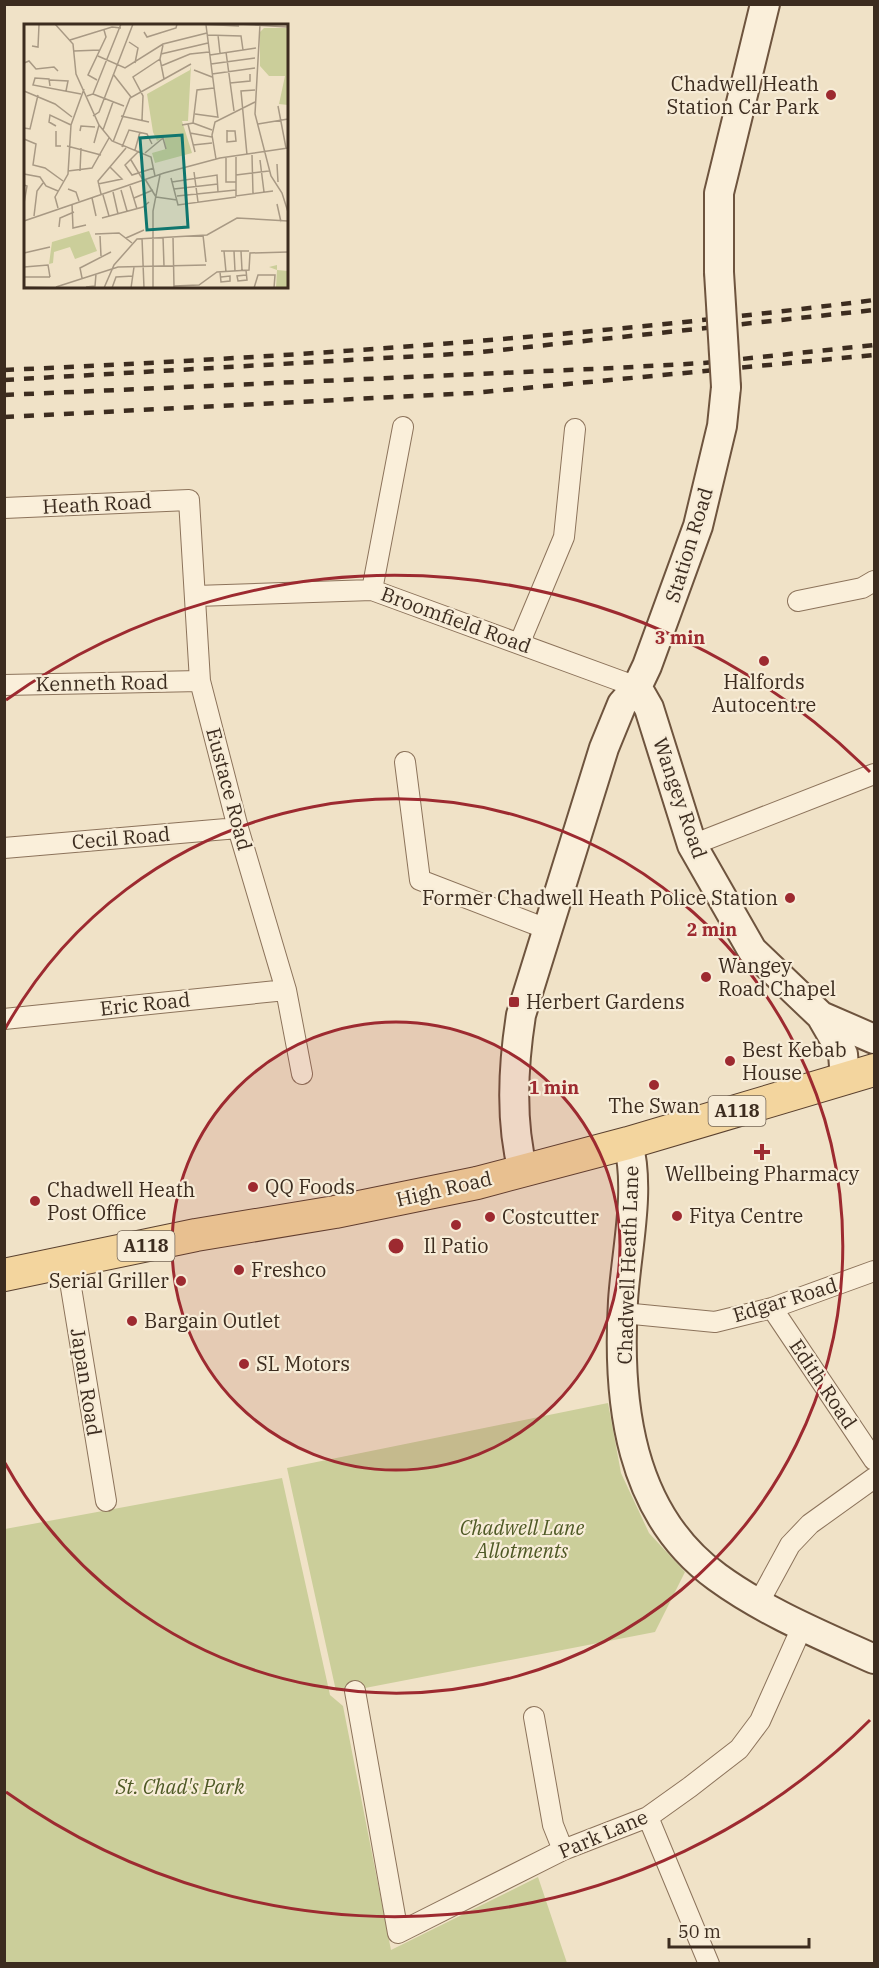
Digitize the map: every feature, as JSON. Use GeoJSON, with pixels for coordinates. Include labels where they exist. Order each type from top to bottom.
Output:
{"type":"FeatureCollection","features":[{"type":"Feature","properties":{"kind":"main road","name":"High Road"},"geometry":{"type":"LineString","coordinates":[[4,1275],[196,1235],[439,1192],[628,1143],[874,1070]]}},
{"type":"Feature","properties":{"kind":"street","name":"Station Road"},"geometry":{"type":"LineString","coordinates":[[523,1171],[515,1132],[516,1045],[526,996],[604,748],[622,704],[637,687],[666,620],[698,526],[722,426],[726,387],[719,272],[719,193],[765,4]]}},
{"type":"Feature","properties":{"kind":"street"},"geometry":{"type":"LineString","coordinates":[[372,590],[403,427]]}},
{"type":"Feature","properties":{"kind":"street"},"geometry":{"type":"LineString","coordinates":[[520,642],[564,537],[575,429]]}},
{"type":"Feature","properties":{"kind":"street","name":"Heath Road"},"geometry":{"type":"LineString","coordinates":[[4,508],[189,500]]}},
{"type":"Feature","properties":{"kind":"street","name":"Eustace Road"},"geometry":{"type":"LineString","coordinates":[[189,500],[200,681],[238,828],[286,990],[302,1074]]}},
{"type":"Feature","properties":{"kind":"street"},"geometry":{"type":"LineString","coordinates":[[798,601],[862,588],[874,581]]}},
{"type":"Feature","properties":{"kind":"street","name":"Broomfield Road"},"geometry":{"type":"LineString","coordinates":[[196,596],[372,590],[520,642],[637,687]]}},
{"type":"Feature","properties":{"kind":"street","name":"Kenneth Road"},"geometry":{"type":"LineString","coordinates":[[4,685],[200,681]]}},
{"type":"Feature","properties":{"kind":"street","name":"Wangey Road"},"geometry":{"type":"LineString","coordinates":[[637,687],[650,708],[692,845],[752,950],[821,1016],[843,1054],[845,1079]]}},
{"type":"Feature","properties":{"kind":"street"},"geometry":{"type":"LineString","coordinates":[[612,729],[626,727],[659,739]]}},
{"type":"Feature","properties":{"kind":"street"},"geometry":{"type":"LineString","coordinates":[[405,762],[420,880],[547,929]]}},
{"type":"Feature","properties":{"kind":"street"},"geometry":{"type":"LineString","coordinates":[[692,845],[874,774]]}},
{"type":"Feature","properties":{"kind":"street","name":"Cecil Road"},"geometry":{"type":"LineString","coordinates":[[4,848],[238,828]]}},
{"type":"Feature","properties":{"kind":"street","name":"Eric Road"},"geometry":{"type":"LineString","coordinates":[[4,1020],[286,990]]}},
{"type":"Feature","properties":{"kind":"street","name":"Wangey Road"},"geometry":{"type":"LineString","coordinates":[[821,1016],[874,1039]]}},
{"type":"Feature","properties":{"kind":"street","name":"Chadwell Heath Lane"},"geometry":{"type":"LineString","coordinates":[[628,1143],[634,1170],[623,1313],[625,1392],[634,1454],[645,1489],[659,1515],[680,1543],[717,1577],[802,1627],[874,1659]]}},
{"type":"Feature","properties":{"kind":"street","name":"Japan Road"},"geometry":{"type":"LineString","coordinates":[[67,1263],[106,1501]]}},
{"type":"Feature","properties":{"kind":"street","name":"Edgar Road"},"geometry":{"type":"LineString","coordinates":[[623,1313],[715,1322],[772,1308],[874,1271]]}},
{"type":"Feature","properties":{"kind":"street","name":"Edith Road"},"geometry":{"type":"LineString","coordinates":[[772,1308],[874,1460]]}},
{"type":"Feature","properties":{"kind":"street"},"geometry":{"type":"LineString","coordinates":[[759,1602],[790,1545],[810,1524],[874,1478]]}},
{"type":"Feature","properties":{"kind":"street","name":"Park Lane"},"geometry":{"type":"LineString","coordinates":[[355,1691],[398,1934],[563,1850],[648,1817],[739,1749],[760,1721],[802,1627]]}},
{"type":"Feature","properties":{"kind":"street"},"geometry":{"type":"LineString","coordinates":[[534,1717],[553,1825],[563,1850]]}},
{"type":"Feature","properties":{"kind":"street"},"geometry":{"type":"LineString","coordinates":[[648,1817],[709,1964]]}},
{"type":"Feature","properties":{"kind":"green space","name":"Chadwell Lane Allotments"},"geometry":{"type":"Polygon","coordinates":[[[608,1403],[621,1473],[649,1533],[685,1572],[655,1632],[365,1688],[336,1691],[287,1468],[608,1403]]]}},
{"type":"Feature","properties":{"kind":"green space","name":"St. Chad's Park"},"geometry":{"type":"Polygon","coordinates":[[[282,1478],[330,1695],[343,1706],[391,1950],[538,1877],[567,1963],[5,1964],[5,1529],[282,1478]]]}},
{"type":"Feature","properties":{"kind":"railway"},"geometry":{"type":"LineString","coordinates":[[4,370],[222,359],[440,344],[657,325],[874,300]]}},
{"type":"Feature","properties":{"kind":"railway"},"geometry":{"type":"LineString","coordinates":[[4,380],[472,353],[874,310]]}},
{"type":"Feature","properties":{"kind":"railway"},"geometry":{"type":"LineString","coordinates":[[4,395],[704,363],[874,345]]}},
{"type":"Feature","properties":{"kind":"railway"},"geometry":{"type":"LineString","coordinates":[[4,417],[473,393],[874,355]]}},
{"type":"Feature","properties":{"kind":"place","name":"Chadwell Heath Station Car Park"},"geometry":{"type":"Point","coordinates":[831,95]}},
{"type":"Feature","properties":{"kind":"place","name":"Halfords Autocentre"},"geometry":{"type":"Point","coordinates":[764,661]}},
{"type":"Feature","properties":{"kind":"place","name":"Former Chadwell Heath Police Station"},"geometry":{"type":"Point","coordinates":[790,898]}},
{"type":"Feature","properties":{"kind":"place","name":"Wangey Road Chapel"},"geometry":{"type":"Point","coordinates":[706,977]}},
{"type":"Feature","properties":{"kind":"place","name":"Herbert Gardens"},"geometry":{"type":"Point","coordinates":[514,1002]}},
{"type":"Feature","properties":{"kind":"place","name":"Best Kebab House"},"geometry":{"type":"Point","coordinates":[730,1061]}},
{"type":"Feature","properties":{"kind":"place","name":"The Swan"},"geometry":{"type":"Point","coordinates":[654,1085]}},
{"type":"Feature","properties":{"kind":"place","name":"Wellbeing Pharmacy"},"geometry":{"type":"Point","coordinates":[762,1152]}},
{"type":"Feature","properties":{"kind":"place","name":"QQ Foods"},"geometry":{"type":"Point","coordinates":[253,1187]}},
{"type":"Feature","properties":{"kind":"place","name":"Chadwell Heath Post Office"},"geometry":{"type":"Point","coordinates":[35,1201]}},
{"type":"Feature","properties":{"kind":"place","name":"Fitya Centre"},"geometry":{"type":"Point","coordinates":[677,1216]}},
{"type":"Feature","properties":{"kind":"place","name":"Costcutter"},"geometry":{"type":"Point","coordinates":[490,1217]}},
{"type":"Feature","properties":{"kind":"place","name":"Il Patio"},"geometry":{"type":"Point","coordinates":[456,1225]}},
{"type":"Feature","properties":{"kind":"place","name":"Freshco"},"geometry":{"type":"Point","coordinates":[239,1270]}},
{"type":"Feature","properties":{"kind":"place","name":"Serial Griller"},"geometry":{"type":"Point","coordinates":[181,1281]}},
{"type":"Feature","properties":{"kind":"place","name":"Bargain Outlet"},"geometry":{"type":"Point","coordinates":[132,1321]}},
{"type":"Feature","properties":{"kind":"place","name":"SL Motors"},"geometry":{"type":"Point","coordinates":[244,1364]}}]}
